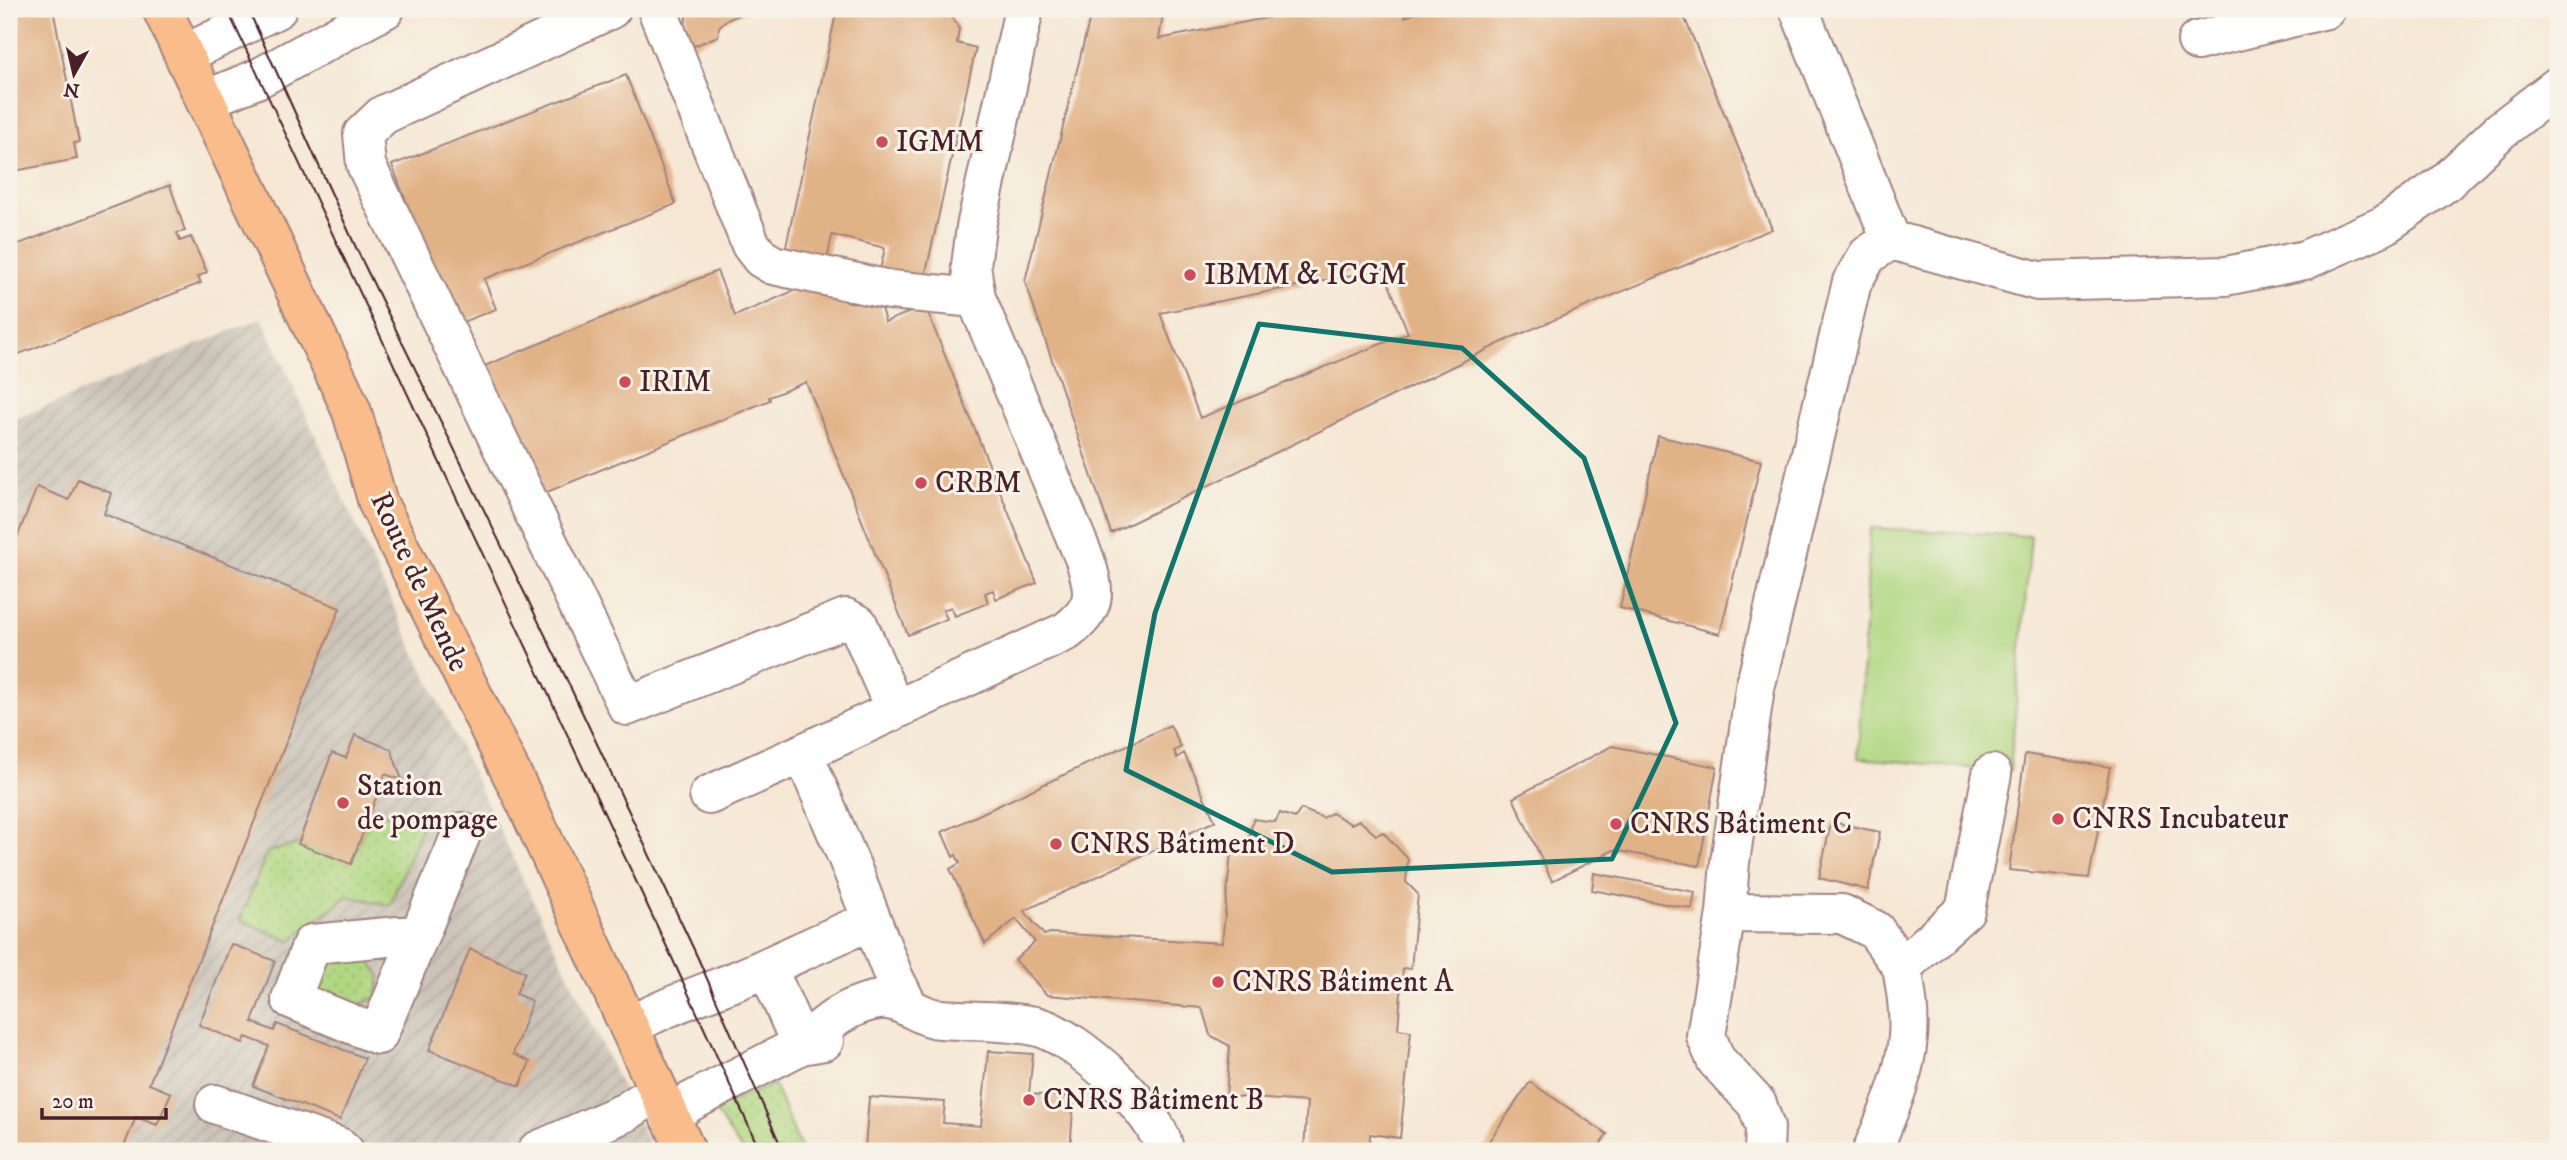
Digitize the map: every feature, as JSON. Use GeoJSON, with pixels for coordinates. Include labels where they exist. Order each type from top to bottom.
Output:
{"type":"FeatureCollection","features":[{"type":"Feature","properties":{"kind":"main road","name":"Route de Mende"},"geometry":{"type":"LineString","coordinates":[[162,9],[346,400],[378,503],[530,811],[686,1151]]}},
{"type":"Feature","properties":{"kind":"street"},"geometry":{"type":"LineString","coordinates":[[185,54],[277,9]]}},
{"type":"Feature","properties":{"kind":"street"},"geometry":{"type":"LineString","coordinates":[[205,100],[259,78],[385,9]]}},
{"type":"Feature","properties":{"kind":"street"},"geometry":{"type":"LineString","coordinates":[[611,9],[383,115],[363,134],[366,165],[627,706],[845,618],[858,624],[895,710]]}},
{"type":"Feature","properties":{"kind":"street"},"geometry":{"type":"LineString","coordinates":[[657,9],[751,245],[761,258],[773,265],[890,290],[976,298]]}},
{"type":"Feature","properties":{"kind":"street"},"geometry":{"type":"LineString","coordinates":[[709,795],[1067,631],[1088,610],[1094,596],[1085,560],[976,298],[971,266],[976,227],[1024,9]]}},
{"type":"Feature","properties":{"kind":"street"},"geometry":{"type":"LineString","coordinates":[[1799,9],[1891,240]]}},
{"type":"Feature","properties":{"kind":"street"},"geometry":{"type":"LineString","coordinates":[[2197,41],[2326,9]]}},
{"type":"Feature","properties":{"kind":"street"},"geometry":{"type":"LineString","coordinates":[[1764,1151],[1765,1127],[1757,1104],[1716,1060],[1706,1036],[1726,913],[1730,862],[1755,688],[1852,282],[1868,255],[1891,240],[2038,281],[2226,276],[2305,260],[2383,226],[2404,212],[2445,183],[2501,130],[2558,86]]}},
{"type":"Feature","properties":{"kind":"street"},"geometry":{"type":"LineString","coordinates":[[803,753],[907,1004],[932,1018],[1037,1027],[1076,1045],[1132,1097],[1155,1124],[1164,1151]]}},
{"type":"Feature","properties":{"kind":"street"},"geometry":{"type":"LineString","coordinates":[[1902,967],[1965,910],[1992,774]]}},
{"type":"Feature","properties":{"kind":"street"},"geometry":{"type":"LineString","coordinates":[[420,934],[462,832]]}},
{"type":"Feature","properties":{"kind":"street"},"geometry":{"type":"LineString","coordinates":[[1726,913],[1842,914],[1875,930],[1902,967],[1907,1000],[1908,1038],[1896,1092],[1872,1151]]}},
{"type":"Feature","properties":{"kind":"street"},"geometry":{"type":"LineString","coordinates":[[629,1027],[651,1014],[767,967],[871,920]]}},
{"type":"Feature","properties":{"kind":"street"},"geometry":{"type":"LineString","coordinates":[[767,967],[801,1045]]}},
{"type":"Feature","properties":{"kind":"street"},"geometry":{"type":"LineString","coordinates":[[537,1151],[626,1112],[664,1103],[690,1102],[801,1045],[843,1038],[880,1021],[907,1004]]}},
{"type":"Feature","properties":{"kind":"street"},"geometry":{"type":"LineString","coordinates":[[215,1104],[344,1151]]}},
{"type":"Feature","properties":{"kind":"highlighted area"},"geometry":{"type":"Polygon","coordinates":[[[1259,324],[1462,348],[1584,458],[1676,723],[1612,859],[1332,872],[1126,770],[1155,613],[1259,324]]]}},
{"type":"Feature","properties":{"kind":"shaded area"},"geometry":{"type":"Polygon","coordinates":[[[262,318],[379,576],[652,1151],[9,1151],[9,422],[262,318]]]}},
{"type":"Feature","properties":{"kind":"green space"},"geometry":{"type":"Polygon","coordinates":[[[1870,528],[2031,536],[2010,771],[1858,758],[1870,528]]]}},
{"type":"Feature","properties":{"kind":"green space"},"geometry":{"type":"Polygon","coordinates":[[[372,809],[422,826],[390,905],[347,896],[290,941],[240,920],[267,852],[298,844],[351,863],[372,809]]]}},
{"type":"Feature","properties":{"kind":"green space"},"geometry":{"type":"Polygon","coordinates":[[[347,957],[369,960],[380,975],[377,997],[353,1007],[320,992],[318,981],[326,965],[347,957]]]}},
{"type":"Feature","properties":{"kind":"green space"},"geometry":{"type":"Polygon","coordinates":[[[774,1084],[802,1151],[742,1151],[713,1108],[774,1084]]]}},
{"type":"Feature","properties":{"kind":"building"},"geometry":{"type":"Polygon","coordinates":[[[9,9],[53,9],[79,142],[74,143],[77,159],[9,172],[9,9]]]}},
{"type":"Feature","properties":{"kind":"building"},"geometry":{"type":"Polygon","coordinates":[[[687,9],[751,9],[725,21],[719,27],[718,36],[689,48],[685,26],[687,9]]]}},
{"type":"Feature","properties":{"kind":"building","name":"IGMM"},"geometry":{"type":"Polygon","coordinates":[[[837,9],[947,9],[959,28],[957,43],[976,48],[924,281],[880,270],[885,248],[832,235],[827,261],[785,251],[837,9]]]}},
{"type":"Feature","properties":{"kind":"building","name":"IBMM & ICGM"},"geometry":{"type":"Polygon","coordinates":[[[1092,9],[1164,9],[1159,39],[1281,15],[1280,9],[1403,9],[1405,17],[1427,9],[1681,9],[1772,229],[1513,337],[1111,533],[1025,281],[1092,9]],[[1383,269],[1160,313],[1200,418],[1408,333],[1383,269]]]}},
{"type":"Feature","properties":{"kind":"building"},"geometry":{"type":"Polygon","coordinates":[[[626,75],[676,204],[484,279],[496,309],[455,325],[392,165],[626,75]]]}},
{"type":"Feature","properties":{"kind":"building"},"geometry":{"type":"Polygon","coordinates":[[[170,185],[185,231],[177,233],[180,241],[191,237],[207,272],[198,277],[201,283],[14,356],[12,349],[9,350],[9,248],[170,185]]]}},
{"type":"Feature","properties":{"kind":"building"},"geometry":{"type":"Polygon","coordinates":[[[717,271],[735,316],[812,283],[878,297],[885,322],[925,306],[1037,583],[996,599],[993,590],[985,593],[988,603],[955,616],[951,607],[943,610],[947,619],[908,635],[806,382],[769,397],[770,400],[535,497],[482,367],[717,271]]]}},
{"type":"Feature","properties":{"kind":"building"},"geometry":{"type":"Polygon","coordinates":[[[1658,436],[1761,461],[1720,634],[1620,608],[1658,436]]]}},
{"type":"Feature","properties":{"kind":"building"},"geometry":{"type":"Polygon","coordinates":[[[78,479],[111,493],[104,514],[340,608],[149,1084],[171,1093],[157,1125],[136,1117],[122,1151],[9,1151],[9,558],[37,487],[69,500],[78,479]]]}},
{"type":"Feature","properties":{"kind":"building","name":"CNRS Bâtiment A"},"geometry":{"type":"Polygon","coordinates":[[[1170,725],[1181,747],[1174,751],[1177,758],[1184,753],[1215,821],[1024,911],[1044,935],[1050,933],[1222,943],[1232,843],[1248,845],[1253,819],[1275,822],[1280,813],[1295,818],[1301,809],[1323,818],[1332,813],[1351,824],[1359,820],[1376,835],[1383,832],[1408,859],[1406,882],[1418,894],[1411,969],[1403,968],[1398,1029],[1411,1031],[1400,1138],[1370,1134],[1369,1151],[1304,1151],[1307,1102],[1226,1096],[1230,1046],[1210,1035],[1202,1008],[1047,995],[1015,960],[1035,942],[1016,919],[985,944],[950,869],[960,863],[956,855],[953,857],[942,832],[1170,725]]]}},
{"type":"Feature","properties":{"kind":"building","name":"Station de pompage"},"geometry":{"type":"Polygon","coordinates":[[[355,735],[391,749],[402,780],[385,774],[351,864],[298,844],[332,753],[346,758],[355,735]]]}},
{"type":"Feature","properties":{"kind":"building","name":"CNRS Bâtiment C"},"geometry":{"type":"Polygon","coordinates":[[[1612,746],[1717,767],[1699,866],[1614,850],[1552,881],[1513,798],[1612,746]]]}},
{"type":"Feature","properties":{"kind":"building","name":"CNRS Incubateur"},"geometry":{"type":"Polygon","coordinates":[[[2025,754],[2110,767],[2089,878],[2009,870],[2025,754]]]}},
{"type":"Feature","properties":{"kind":"building"},"geometry":{"type":"Polygon","coordinates":[[[1831,822],[1880,832],[1868,890],[1819,878],[1831,822]]]}},
{"type":"Feature","properties":{"kind":"building"},"geometry":{"type":"Polygon","coordinates":[[[1594,873],[1695,892],[1692,909],[1592,890],[1594,873]]]}},
{"type":"Feature","properties":{"kind":"building"},"geometry":{"type":"Polygon","coordinates":[[[231,944],[275,961],[252,1022],[274,1031],[277,1024],[365,1058],[340,1120],[253,1086],[269,1046],[246,1037],[243,1043],[199,1025],[231,944]]]}},
{"type":"Feature","properties":{"kind":"building"},"geometry":{"type":"Polygon","coordinates":[[[470,949],[525,972],[516,994],[532,1001],[513,1054],[530,1062],[520,1086],[429,1050],[470,949]]]}},
{"type":"Feature","properties":{"kind":"building","name":"CNRS Bâtiment B"},"geometry":{"type":"Polygon","coordinates":[[[988,1051],[1033,1054],[1029,1094],[1074,1097],[1070,1151],[1014,1151],[1014,1148],[995,1146],[995,1151],[865,1149],[869,1097],[945,1102],[943,1123],[981,1126],[988,1051]]]}},
{"type":"Feature","properties":{"kind":"building"},"geometry":{"type":"Polygon","coordinates":[[[1530,1082],[1607,1134],[1596,1151],[1482,1151],[1530,1082]]]}},
{"type":"Feature","properties":{"kind":"building"},"geometry":{"type":"Polygon","coordinates":[[[607,1136],[614,1151],[574,1151],[607,1136]]]}},
{"type":"Feature","properties":{"kind":"tram line"},"geometry":{"type":"LineString","coordinates":[[227,9],[760,1151]]}},
{"type":"Feature","properties":{"kind":"tram line"},"geometry":{"type":"LineString","coordinates":[[248,9],[358,252],[566,678],[697,956],[783,1151]]}},
{"type":"Feature","properties":{"kind":"place","name":"IGMM"},"geometry":{"type":"Point","coordinates":[882,142]}},
{"type":"Feature","properties":{"kind":"place","name":"IBMM & ICGM"},"geometry":{"type":"Point","coordinates":[1190,275]}},
{"type":"Feature","properties":{"kind":"place","name":"IRIM"},"geometry":{"type":"Point","coordinates":[625,382]}},
{"type":"Feature","properties":{"kind":"place","name":"CRBM"},"geometry":{"type":"Point","coordinates":[921,483]}},
{"type":"Feature","properties":{"kind":"place","name":"Station de pompage"},"geometry":{"type":"Point","coordinates":[343,803]}},
{"type":"Feature","properties":{"kind":"place","name":"CNRS Incubateur"},"geometry":{"type":"Point","coordinates":[2058,819]}},
{"type":"Feature","properties":{"kind":"place","name":"CNRS Bâtiment C"},"geometry":{"type":"Point","coordinates":[1616,824]}},
{"type":"Feature","properties":{"kind":"place","name":"CNRS Bâtiment D"},"geometry":{"type":"Point","coordinates":[1056,844]}},
{"type":"Feature","properties":{"kind":"place","name":"CNRS Bâtiment A"},"geometry":{"type":"Point","coordinates":[1218,982]}},
{"type":"Feature","properties":{"kind":"place","name":"CNRS Bâtiment B"},"geometry":{"type":"Point","coordinates":[1029,1100]}}]}
